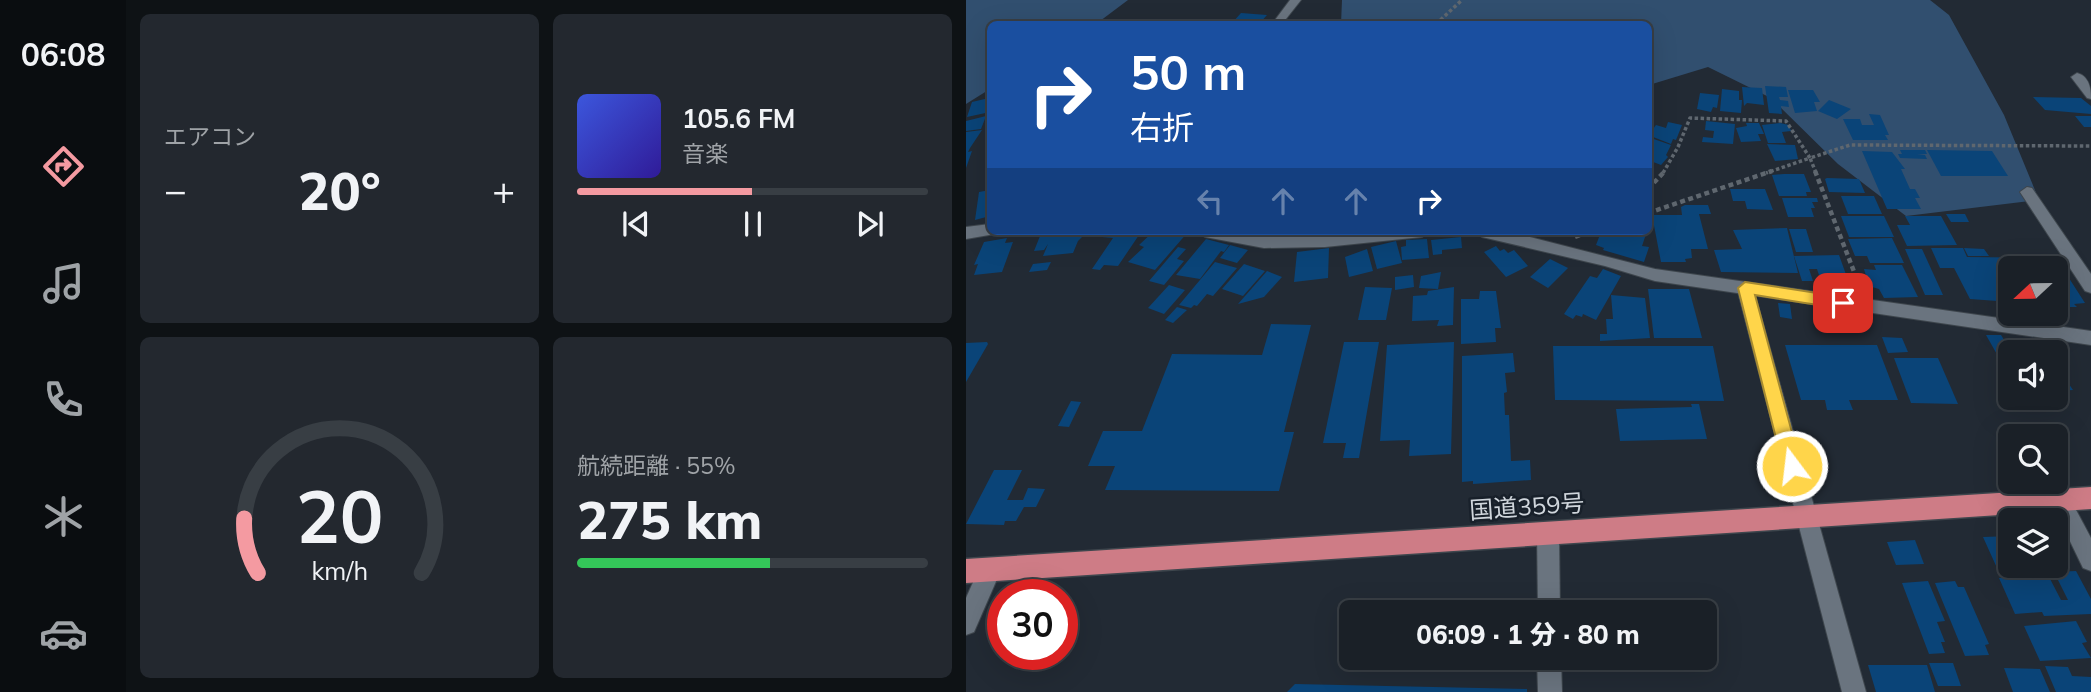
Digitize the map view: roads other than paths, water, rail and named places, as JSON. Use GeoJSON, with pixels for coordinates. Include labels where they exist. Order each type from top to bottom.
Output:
{"type":"FeatureCollection","features":[{"type":"Feature","properties":{"kind":"highway","name":"国道359号"},"geometry":{"type":"LineString","coordinates":[[966,571],[2091,498]]}},
{"type":"Feature","properties":{"kind":"street"},"geometry":{"type":"LineString","coordinates":[[1279,21],[1296,0]]}},
{"type":"Feature","properties":{"kind":"street"},"geometry":{"type":"LineString","coordinates":[[2077,77],[2091,94]]}},
{"type":"Feature","properties":{"kind":"street"},"geometry":{"type":"LineString","coordinates":[[2027,192],[2091,286]]}},
{"type":"Feature","properties":{"kind":"street"},"geometry":{"type":"LineString","coordinates":[[966,233],[987,230]]}},
{"type":"Feature","properties":{"kind":"street"},"geometry":{"type":"LineString","coordinates":[[1228,235],[1264,242],[1325,241],[1383,235]]}},
{"type":"Feature","properties":{"kind":"street"},"geometry":{"type":"LineString","coordinates":[[1499,235],[1605,260],[1654,275],[2091,338]]}},
{"type":"Feature","properties":{"kind":"street"},"geometry":{"type":"LineString","coordinates":[[1745,288],[1854,692]]}},
{"type":"Feature","properties":{"kind":"street"},"geometry":{"type":"LineString","coordinates":[[2060,500],[2091,560]]}},
{"type":"Feature","properties":{"kind":"street"},"geometry":{"type":"LineString","coordinates":[[1548,533],[1549,600]]}},
{"type":"Feature","properties":{"kind":"street"},"geometry":{"type":"LineString","coordinates":[[966,624],[990,570]]}},
{"type":"Feature","properties":{"kind":"street"},"geometry":{"type":"LineString","coordinates":[[1549,670],[1550,692]]}}]}
